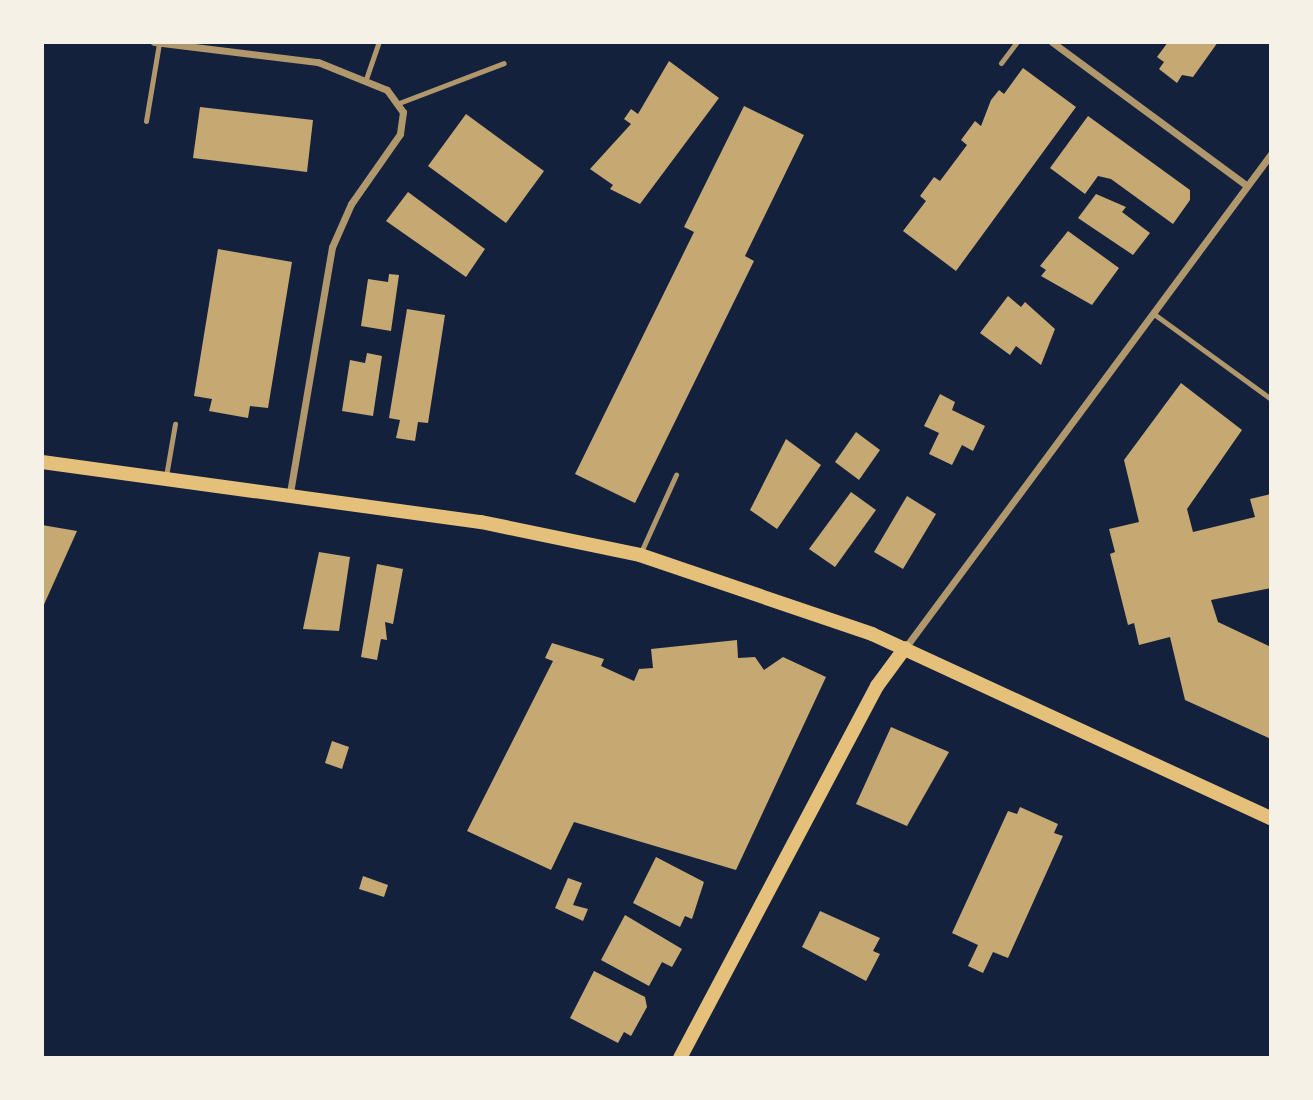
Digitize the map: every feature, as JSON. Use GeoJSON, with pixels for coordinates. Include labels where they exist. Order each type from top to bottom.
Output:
{"type":"FeatureCollection","features":[{"type":"Feature","properties":{"kind":"main road"},"geometry":{"type":"LineString","coordinates":[[42,462],[290,493],[640,555],[905,649],[1271,818]]}},
{"type":"Feature","properties":{"kind":"main road"},"geometry":{"type":"LineString","coordinates":[[680,1058],[877,686],[905,649]]}},
{"type":"Feature","properties":{"kind":"street"},"geometry":{"type":"LineString","coordinates":[[156,42],[306,59],[366,79],[399,103],[400,134],[351,204],[328,260],[290,493]]}},
{"type":"Feature","properties":{"kind":"street"},"geometry":{"type":"LineString","coordinates":[[1052,42],[1247,186]]}},
{"type":"Feature","properties":{"kind":"street"},"geometry":{"type":"LineString","coordinates":[[905,649],[1271,154]]}},
{"type":"Feature","properties":{"kind":"lane"},"geometry":{"type":"LineString","coordinates":[[146,121],[156,42]]}},
{"type":"Feature","properties":{"kind":"lane"},"geometry":{"type":"LineString","coordinates":[[366,79],[379,42]]}},
{"type":"Feature","properties":{"kind":"lane"},"geometry":{"type":"LineString","coordinates":[[1000,63],[1017,42]]}},
{"type":"Feature","properties":{"kind":"lane"},"geometry":{"type":"LineString","coordinates":[[399,103],[504,63]]}},
{"type":"Feature","properties":{"kind":"lane"},"geometry":{"type":"LineString","coordinates":[[1154,314],[1271,399]]}},
{"type":"Feature","properties":{"kind":"lane"},"geometry":{"type":"LineString","coordinates":[[166,476],[175,424]]}},
{"type":"Feature","properties":{"kind":"lane"},"geometry":{"type":"LineString","coordinates":[[640,555],[676,475]]}},
{"type":"Feature","properties":{"kind":"building"},"geometry":{"type":"Polygon","coordinates":[[[1168,42],[1218,42],[1193,77],[1182,75],[1177,83],[1159,69],[1164,62],[1157,57],[1168,42]]]}},
{"type":"Feature","properties":{"kind":"building"},"geometry":{"type":"Polygon","coordinates":[[[669,61],[719,98],[640,204],[610,189],[613,185],[590,169],[631,124],[624,119],[631,109],[638,114],[669,61]]]}},
{"type":"Feature","properties":{"kind":"building"},"geometry":{"type":"Polygon","coordinates":[[[1023,68],[1076,107],[956,271],[903,231],[926,201],[920,196],[934,177],[940,181],[967,145],[961,140],[975,121],[981,126],[991,100],[999,90],[1004,94],[1023,68]]]}},
{"type":"Feature","properties":{"kind":"building"},"geometry":{"type":"Polygon","coordinates":[[[744,106],[804,135],[745,256],[754,261],[635,503],[575,474],[694,232],[684,227],[744,106]]]}},
{"type":"Feature","properties":{"kind":"building"},"geometry":{"type":"Polygon","coordinates":[[[200,107],[313,120],[307,172],[193,158],[200,107]]]}},
{"type":"Feature","properties":{"kind":"building"},"geometry":{"type":"Polygon","coordinates":[[[466,114],[544,171],[506,223],[428,166],[466,114]]]}},
{"type":"Feature","properties":{"kind":"building"},"geometry":{"type":"Polygon","coordinates":[[[1088,116],[1190,190],[1190,200],[1173,224],[1111,179],[1098,176],[1085,194],[1050,168],[1088,116]]]}},
{"type":"Feature","properties":{"kind":"building"},"geometry":{"type":"Polygon","coordinates":[[[408,192],[485,249],[466,277],[386,221],[408,192]]]}},
{"type":"Feature","properties":{"kind":"building"},"geometry":{"type":"Polygon","coordinates":[[[1096,194],[1126,207],[1122,212],[1150,233],[1133,255],[1078,218],[1096,194]]]}},
{"type":"Feature","properties":{"kind":"building"},"geometry":{"type":"Polygon","coordinates":[[[1068,231],[1119,268],[1092,305],[1041,276],[1046,270],[1040,266],[1068,231]]]}},
{"type":"Feature","properties":{"kind":"building"},"geometry":{"type":"Polygon","coordinates":[[[218,249],[292,262],[268,408],[250,406],[248,418],[209,411],[212,399],[194,396],[218,249]]]}},
{"type":"Feature","properties":{"kind":"building"},"geometry":{"type":"Polygon","coordinates":[[[389,274],[399,275],[391,331],[361,326],[368,279],[388,282],[389,274]]]}},
{"type":"Feature","properties":{"kind":"building"},"geometry":{"type":"Polygon","coordinates":[[[1008,296],[1021,307],[1025,302],[1055,329],[1041,365],[1016,346],[1010,355],[980,333],[1008,296]]]}},
{"type":"Feature","properties":{"kind":"building"},"geometry":{"type":"Polygon","coordinates":[[[407,309],[445,315],[428,423],[418,422],[415,441],[396,438],[400,420],[389,418],[407,309]]]}},
{"type":"Feature","properties":{"kind":"building"},"geometry":{"type":"Polygon","coordinates":[[[367,353],[382,356],[373,416],[342,411],[350,360],[365,363],[367,353]]]}},
{"type":"Feature","properties":{"kind":"building"},"geometry":{"type":"Polygon","coordinates":[[[1181,383],[1242,430],[1187,509],[1193,532],[1255,517],[1250,499],[1271,494],[1271,588],[1211,600],[1218,622],[1271,647],[1271,739],[1185,700],[1170,637],[1139,645],[1134,623],[1128,625],[1110,554],[1115,552],[1109,529],[1139,522],[1124,460],[1181,383]]]}},
{"type":"Feature","properties":{"kind":"building"},"geometry":{"type":"Polygon","coordinates":[[[940,394],[955,402],[952,410],[985,426],[973,451],[962,445],[952,465],[929,454],[939,433],[924,426],[940,394]]]}},
{"type":"Feature","properties":{"kind":"building"},"geometry":{"type":"Polygon","coordinates":[[[856,432],[880,450],[859,480],[835,462],[856,432]]]}},
{"type":"Feature","properties":{"kind":"building"},"geometry":{"type":"Polygon","coordinates":[[[786,439],[821,465],[777,529],[750,510],[786,439]]]}},
{"type":"Feature","properties":{"kind":"building"},"geometry":{"type":"Polygon","coordinates":[[[851,492],[876,510],[835,567],[809,549],[851,492]]]}},
{"type":"Feature","properties":{"kind":"building"},"geometry":{"type":"Polygon","coordinates":[[[907,496],[936,514],[903,569],[874,552],[907,496]]]}},
{"type":"Feature","properties":{"kind":"building"},"geometry":{"type":"Polygon","coordinates":[[[42,525],[77,531],[42,609],[42,525]]]}},
{"type":"Feature","properties":{"kind":"building"},"geometry":{"type":"Polygon","coordinates":[[[319,552],[350,557],[339,631],[303,629],[319,552]]]}},
{"type":"Feature","properties":{"kind":"building"},"geometry":{"type":"Polygon","coordinates":[[[377,564],[403,569],[393,624],[385,622],[387,640],[381,639],[377,660],[361,657],[377,564]]]}},
{"type":"Feature","properties":{"kind":"building"},"geometry":{"type":"Polygon","coordinates":[[[737,640],[738,658],[755,657],[764,670],[783,657],[826,677],[736,870],[574,822],[551,870],[467,831],[553,661],[545,658],[552,643],[604,659],[601,666],[634,681],[639,669],[653,668],[651,649],[737,640]]]}},
{"type":"Feature","properties":{"kind":"building"},"geometry":{"type":"Polygon","coordinates":[[[891,727],[949,752],[907,826],[856,804],[891,727]]]}},
{"type":"Feature","properties":{"kind":"building"},"geometry":{"type":"Polygon","coordinates":[[[332,741],[349,747],[342,769],[325,763],[332,741]]]}},
{"type":"Feature","properties":{"kind":"building"},"geometry":{"type":"Polygon","coordinates":[[[1020,807],[1058,824],[1054,833],[1063,836],[1008,958],[993,952],[983,973],[968,966],[978,945],[952,933],[1008,811],[1017,814],[1020,807]]]}},
{"type":"Feature","properties":{"kind":"building"},"geometry":{"type":"Polygon","coordinates":[[[656,857],[704,882],[692,919],[685,916],[680,927],[633,903],[656,857]]]}},
{"type":"Feature","properties":{"kind":"building"},"geometry":{"type":"Polygon","coordinates":[[[363,876],[388,885],[384,897],[359,889],[363,876]]]}},
{"type":"Feature","properties":{"kind":"building"},"geometry":{"type":"Polygon","coordinates":[[[568,878],[582,883],[573,905],[588,909],[583,921],[555,908],[568,878]]]}},
{"type":"Feature","properties":{"kind":"building"},"geometry":{"type":"Polygon","coordinates":[[[820,911],[880,938],[873,951],[880,954],[866,981],[802,947],[820,911]]]}},
{"type":"Feature","properties":{"kind":"building"},"geometry":{"type":"Polygon","coordinates":[[[625,915],[682,949],[672,967],[662,962],[649,986],[601,960],[625,915]]]}},
{"type":"Feature","properties":{"kind":"building"},"geometry":{"type":"Polygon","coordinates":[[[594,971],[645,997],[647,1007],[631,1036],[624,1032],[618,1043],[570,1018],[594,971]]]}}]}
